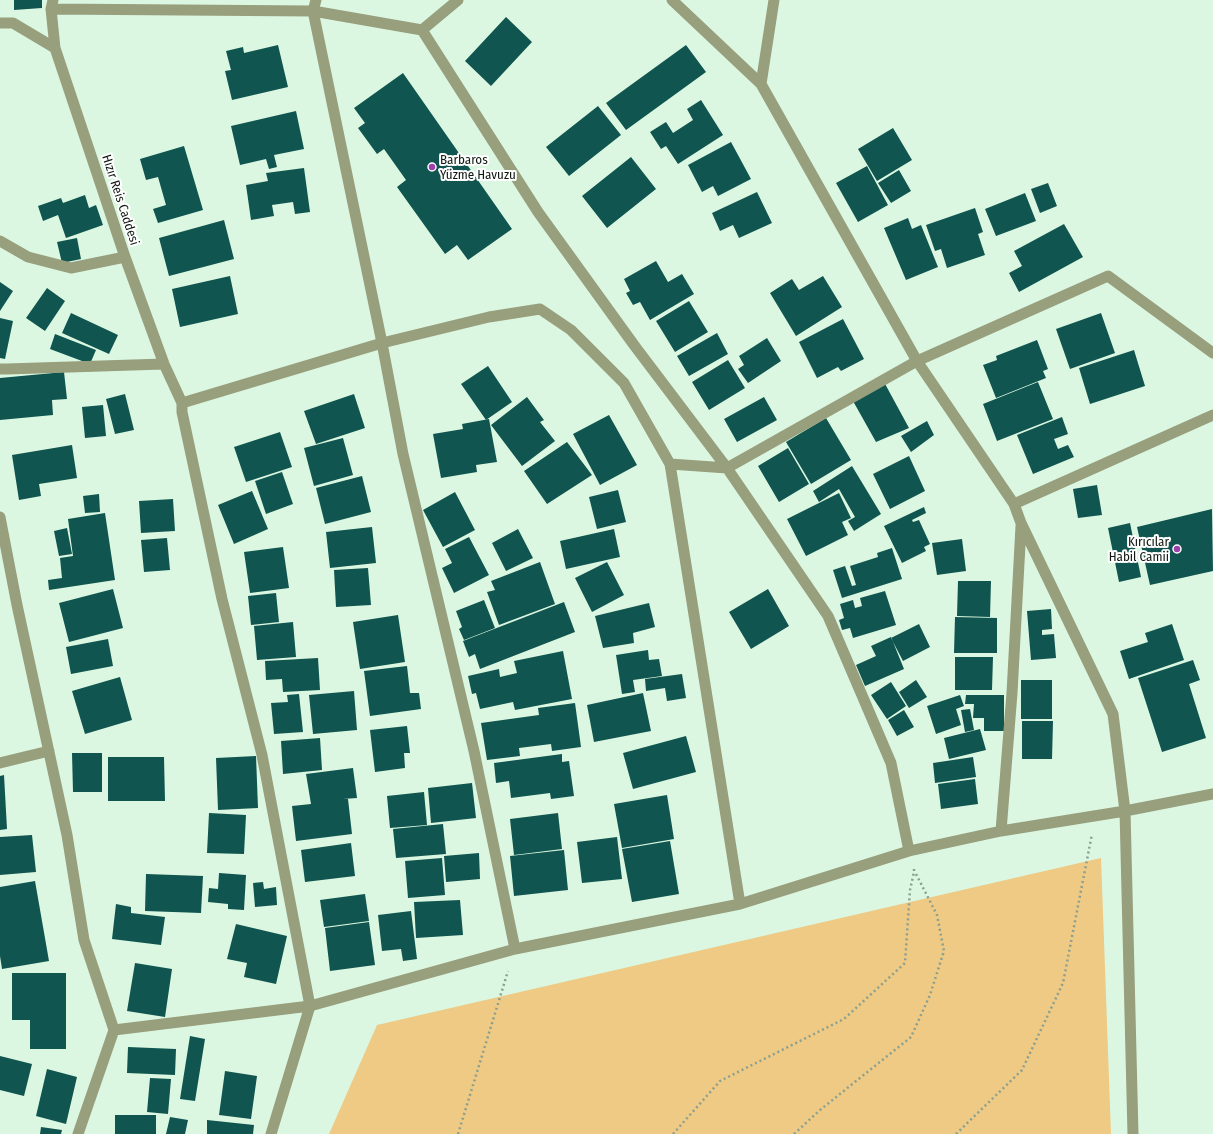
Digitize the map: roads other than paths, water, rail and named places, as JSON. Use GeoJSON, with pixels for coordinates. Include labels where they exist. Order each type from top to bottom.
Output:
{"type":"FeatureCollection","features":[{"type":"Feature","properties":{"kind":"street"},"geometry":{"type":"LineString","coordinates":[[316,0],[313,11],[382,343],[403,454],[474,751],[515,949]]}},
{"type":"Feature","properties":{"kind":"street"},"geometry":{"type":"LineString","coordinates":[[422,30],[458,0]]}},
{"type":"Feature","properties":{"kind":"street"},"geometry":{"type":"LineString","coordinates":[[672,0],[761,84],[917,361],[1014,504],[1021,523],[1113,714],[1125,811],[1134,1134]]}},
{"type":"Feature","properties":{"kind":"street"},"geometry":{"type":"LineString","coordinates":[[761,84],[774,0]]}},
{"type":"Feature","properties":{"kind":"street"},"geometry":{"type":"LineString","coordinates":[[52,5],[313,11],[422,30],[538,212],[634,345],[727,468],[828,616],[891,763],[909,851]]}},
{"type":"Feature","properties":{"kind":"street","name":"Hızır Reis Caddesi"},"geometry":{"type":"LineString","coordinates":[[52,5],[55,48],[125,257],[164,364],[182,403],[182,412],[222,599],[262,755],[310,1006]]}},
{"type":"Feature","properties":{"kind":"street"},"geometry":{"type":"LineString","coordinates":[[0,23],[13,23],[55,48]]}},
{"type":"Feature","properties":{"kind":"street"},"geometry":{"type":"LineString","coordinates":[[0,241],[28,257],[71,268],[125,257]]}},
{"type":"Feature","properties":{"kind":"street"},"geometry":{"type":"LineString","coordinates":[[670,464],[727,468],[917,361],[1108,276],[1213,354]]}},
{"type":"Feature","properties":{"kind":"street"},"geometry":{"type":"LineString","coordinates":[[182,403],[382,343],[489,317],[540,310],[571,330],[624,384],[670,464],[740,904]]}},
{"type":"Feature","properties":{"kind":"street"},"geometry":{"type":"LineString","coordinates":[[0,369],[164,364]]}},
{"type":"Feature","properties":{"kind":"street"},"geometry":{"type":"LineString","coordinates":[[1014,504],[1213,416]]}},
{"type":"Feature","properties":{"kind":"street"},"geometry":{"type":"LineString","coordinates":[[0,517],[17,605],[67,835],[84,940],[114,1030],[78,1134]]}},
{"type":"Feature","properties":{"kind":"street"},"geometry":{"type":"LineString","coordinates":[[1001,831],[1012,693],[1021,523]]}},
{"type":"Feature","properties":{"kind":"street"},"geometry":{"type":"LineString","coordinates":[[0,763],[49,751]]}},
{"type":"Feature","properties":{"kind":"street"},"geometry":{"type":"LineString","coordinates":[[114,1030],[310,1006],[515,949],[740,904],[909,851],[1001,831],[1125,811],[1213,794]]}},
{"type":"Feature","properties":{"kind":"street"},"geometry":{"type":"LineString","coordinates":[[271,1134],[310,1006]]}},
{"type":"Feature","properties":{"kind":"place","name":"Barbaros Yüzme Havuzu"},"geometry":{"type":"Point","coordinates":[432,167]}},
{"type":"Feature","properties":{"kind":"place","name":"Kırıcılar Habil Camii"},"geometry":{"type":"Point","coordinates":[1177,549]}}]}
